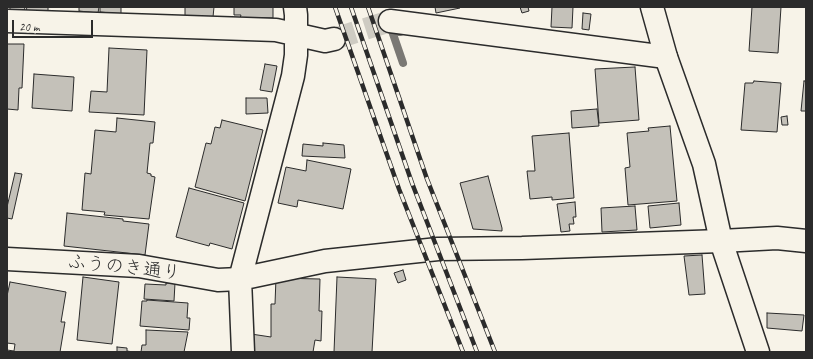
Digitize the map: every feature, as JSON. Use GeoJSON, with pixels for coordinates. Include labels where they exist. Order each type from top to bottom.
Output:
{"type":"FeatureCollection","features":[{"type":"Feature","properties":{"kind":"street"},"geometry":{"type":"LineString","coordinates":[[243,352],[240,279],[293,76],[296,55],[295,7]]}},
{"type":"Feature","properties":{"kind":"street"},"geometry":{"type":"LineString","coordinates":[[652,7],[666,56],[704,164],[721,241],[758,352]]}},
{"type":"Feature","properties":{"kind":"street"},"geometry":{"type":"LineString","coordinates":[[7,21],[145,16],[276,30],[325,41],[334,39]]}},
{"type":"Feature","properties":{"kind":"street"},"geometry":{"type":"LineString","coordinates":[[390,20],[666,56]]}},
{"type":"Feature","properties":{"kind":"street","name":"ふうのき通り"},"geometry":{"type":"LineString","coordinates":[[7,259],[139,266],[218,280],[240,279],[325,261],[438,249],[522,248],[777,238],[806,241]]}},
{"type":"Feature","properties":{"kind":"building"},"geometry":{"type":"Polygon","coordinates":[[[10,7],[25,7],[24,12],[10,11],[10,7]]]}},
{"type":"Feature","properties":{"kind":"building"},"geometry":{"type":"Polygon","coordinates":[[[27,7],[48,7],[48,14],[26,11],[27,7]]]}},
{"type":"Feature","properties":{"kind":"building"},"geometry":{"type":"Polygon","coordinates":[[[79,7],[99,7],[98,13],[79,11],[79,7]]]}},
{"type":"Feature","properties":{"kind":"building"},"geometry":{"type":"Polygon","coordinates":[[[100,7],[121,7],[121,14],[100,12],[100,7]]]}},
{"type":"Feature","properties":{"kind":"building"},"geometry":{"type":"Polygon","coordinates":[[[185,7],[214,7],[213,17],[185,16],[185,7]]]}},
{"type":"Feature","properties":{"kind":"building"},"geometry":{"type":"Polygon","coordinates":[[[234,7],[273,7],[273,18],[240,18],[241,15],[234,15],[234,7]]]}},
{"type":"Feature","properties":{"kind":"building"},"geometry":{"type":"Polygon","coordinates":[[[435,7],[460,7],[460,8],[436,13],[435,7]]]}},
{"type":"Feature","properties":{"kind":"building"},"geometry":{"type":"Polygon","coordinates":[[[520,7],[528,7],[529,11],[522,13],[520,7]]]}},
{"type":"Feature","properties":{"kind":"building"},"geometry":{"type":"Polygon","coordinates":[[[552,7],[573,7],[572,28],[551,27],[552,7]]]}},
{"type":"Feature","properties":{"kind":"building"},"geometry":{"type":"Polygon","coordinates":[[[752,7],[781,7],[778,53],[749,51],[752,7]]]}},
{"type":"Feature","properties":{"kind":"building"},"geometry":{"type":"Polygon","coordinates":[[[583,13],[591,14],[589,30],[582,29],[583,13]]]}},
{"type":"Feature","properties":{"kind":"building"},"geometry":{"type":"Polygon","coordinates":[[[7,44],[24,44],[22,88],[19,88],[18,110],[7,109],[7,44]]]}},
{"type":"Feature","properties":{"kind":"building"},"geometry":{"type":"Polygon","coordinates":[[[109,48],[147,50],[144,115],[89,112],[91,91],[107,92],[109,48]]]}},
{"type":"Feature","properties":{"kind":"building"},"geometry":{"type":"Polygon","coordinates":[[[265,64],[277,66],[272,92],[260,90],[265,64]]]}},
{"type":"Feature","properties":{"kind":"building"},"geometry":{"type":"Polygon","coordinates":[[[635,67],[639,120],[599,123],[595,69],[635,67]]]}},
{"type":"Feature","properties":{"kind":"building"},"geometry":{"type":"Polygon","coordinates":[[[34,74],[74,77],[72,111],[32,108],[34,74]]]}},
{"type":"Feature","properties":{"kind":"building"},"geometry":{"type":"Polygon","coordinates":[[[754,81],[781,83],[777,132],[741,130],[745,83],[753,83],[754,81]]]}},
{"type":"Feature","properties":{"kind":"building"},"geometry":{"type":"Polygon","coordinates":[[[804,81],[806,81],[806,111],[801,111],[804,81]]]}},
{"type":"Feature","properties":{"kind":"building"},"geometry":{"type":"Polygon","coordinates":[[[246,98],[267,98],[268,113],[246,114],[246,98]]]}},
{"type":"Feature","properties":{"kind":"building"},"geometry":{"type":"Polygon","coordinates":[[[597,109],[599,126],[572,128],[571,111],[597,109]]]}},
{"type":"Feature","properties":{"kind":"building"},"geometry":{"type":"Polygon","coordinates":[[[787,116],[788,125],[782,125],[781,117],[787,116]]]}},
{"type":"Feature","properties":{"kind":"building"},"geometry":{"type":"Polygon","coordinates":[[[117,118],[155,122],[153,143],[150,143],[147,173],[155,177],[149,219],[104,215],[105,212],[82,210],[85,173],[91,174],[95,130],[116,132],[117,118]]]}},
{"type":"Feature","properties":{"kind":"building"},"geometry":{"type":"Polygon","coordinates":[[[222,120],[263,130],[245,201],[195,187],[206,143],[211,144],[215,127],[220,128],[222,120]]]}},
{"type":"Feature","properties":{"kind":"building"},"geometry":{"type":"Polygon","coordinates":[[[670,126],[677,201],[628,205],[625,168],[630,167],[627,133],[649,131],[648,128],[670,126]]]}},
{"type":"Feature","properties":{"kind":"building"},"geometry":{"type":"Polygon","coordinates":[[[569,133],[574,198],[552,200],[552,197],[530,199],[527,171],[535,171],[532,136],[569,133]]]}},
{"type":"Feature","properties":{"kind":"building"},"geometry":{"type":"Polygon","coordinates":[[[323,143],[344,145],[345,158],[302,156],[303,144],[323,146],[323,143]]]}},
{"type":"Feature","properties":{"kind":"building"},"geometry":{"type":"Polygon","coordinates":[[[307,160],[351,169],[343,209],[298,200],[297,207],[278,203],[286,167],[306,171],[307,160]]]}},
{"type":"Feature","properties":{"kind":"building"},"geometry":{"type":"Polygon","coordinates":[[[15,173],[22,174],[12,219],[7,218],[7,207],[15,173]]]}},
{"type":"Feature","properties":{"kind":"building"},"geometry":{"type":"Polygon","coordinates":[[[488,176],[502,231],[473,229],[460,183],[488,176]]]}},
{"type":"Feature","properties":{"kind":"building"},"geometry":{"type":"Polygon","coordinates":[[[189,188],[244,203],[232,249],[210,243],[209,246],[176,237],[189,188]]]}},
{"type":"Feature","properties":{"kind":"building"},"geometry":{"type":"Polygon","coordinates":[[[575,202],[576,217],[573,217],[574,224],[569,224],[570,231],[561,232],[557,204],[575,202]]]}},
{"type":"Feature","properties":{"kind":"building"},"geometry":{"type":"Polygon","coordinates":[[[679,203],[681,225],[650,228],[648,206],[679,203]]]}},
{"type":"Feature","properties":{"kind":"building"},"geometry":{"type":"Polygon","coordinates":[[[635,206],[637,230],[602,232],[601,208],[635,206]]]}},
{"type":"Feature","properties":{"kind":"building"},"geometry":{"type":"Polygon","coordinates":[[[67,213],[123,219],[123,221],[149,224],[145,255],[64,246],[67,213]]]}},
{"type":"Feature","properties":{"kind":"building"},"geometry":{"type":"Polygon","coordinates":[[[702,255],[705,294],[689,295],[684,256],[702,255]]]}},
{"type":"Feature","properties":{"kind":"building"},"geometry":{"type":"Polygon","coordinates":[[[403,270],[406,280],[398,283],[394,273],[403,270]]]}},
{"type":"Feature","properties":{"kind":"building"},"geometry":{"type":"Polygon","coordinates":[[[83,277],[119,282],[112,344],[77,340],[83,277]]]}},
{"type":"Feature","properties":{"kind":"building"},"geometry":{"type":"Polygon","coordinates":[[[337,277],[376,279],[372,352],[334,352],[337,277]]]}},
{"type":"Feature","properties":{"kind":"building"},"geometry":{"type":"Polygon","coordinates":[[[276,278],[320,279],[319,311],[322,311],[321,341],[315,340],[313,352],[254,352],[251,334],[271,337],[271,304],[275,304],[276,278]]]}},
{"type":"Feature","properties":{"kind":"building"},"geometry":{"type":"Polygon","coordinates":[[[10,282],[66,292],[61,322],[65,322],[60,352],[7,352],[7,350],[14,351],[15,344],[7,343],[7,296],[10,282]]]}},
{"type":"Feature","properties":{"kind":"building"},"geometry":{"type":"Polygon","coordinates":[[[166,283],[175,283],[174,301],[144,299],[145,284],[166,285],[166,283]]]}},
{"type":"Feature","properties":{"kind":"building"},"geometry":{"type":"Polygon","coordinates":[[[147,300],[188,303],[187,318],[190,318],[189,330],[140,326],[142,301],[147,300]]]}},
{"type":"Feature","properties":{"kind":"building"},"geometry":{"type":"Polygon","coordinates":[[[767,313],[804,315],[802,331],[767,328],[767,313]]]}},
{"type":"Feature","properties":{"kind":"building"},"geometry":{"type":"Polygon","coordinates":[[[146,330],[188,332],[184,352],[141,352],[142,345],[146,345],[146,330]]]}},
{"type":"Feature","properties":{"kind":"building"},"geometry":{"type":"Polygon","coordinates":[[[117,347],[127,348],[127,351],[133,352],[117,352],[117,347]]]}},
{"type":"Feature","properties":{"kind":"waterway"},"geometry":{"type":"LineString","coordinates":[[400,32],[392,31],[403,63]]}},
{"type":"Feature","properties":{"kind":"tunnel"},"geometry":{"type":"LineString","coordinates":[[334,39],[390,21]]}},
{"type":"Feature","properties":{"kind":"railway"},"geometry":{"type":"LineString","coordinates":[[335,7],[399,189],[463,352]]}},
{"type":"Feature","properties":{"kind":"railway"},"geometry":{"type":"LineString","coordinates":[[351,7],[412,183],[477,352]]}},
{"type":"Feature","properties":{"kind":"railway"},"geometry":{"type":"LineString","coordinates":[[368,7],[427,179],[495,352]]}}]}
